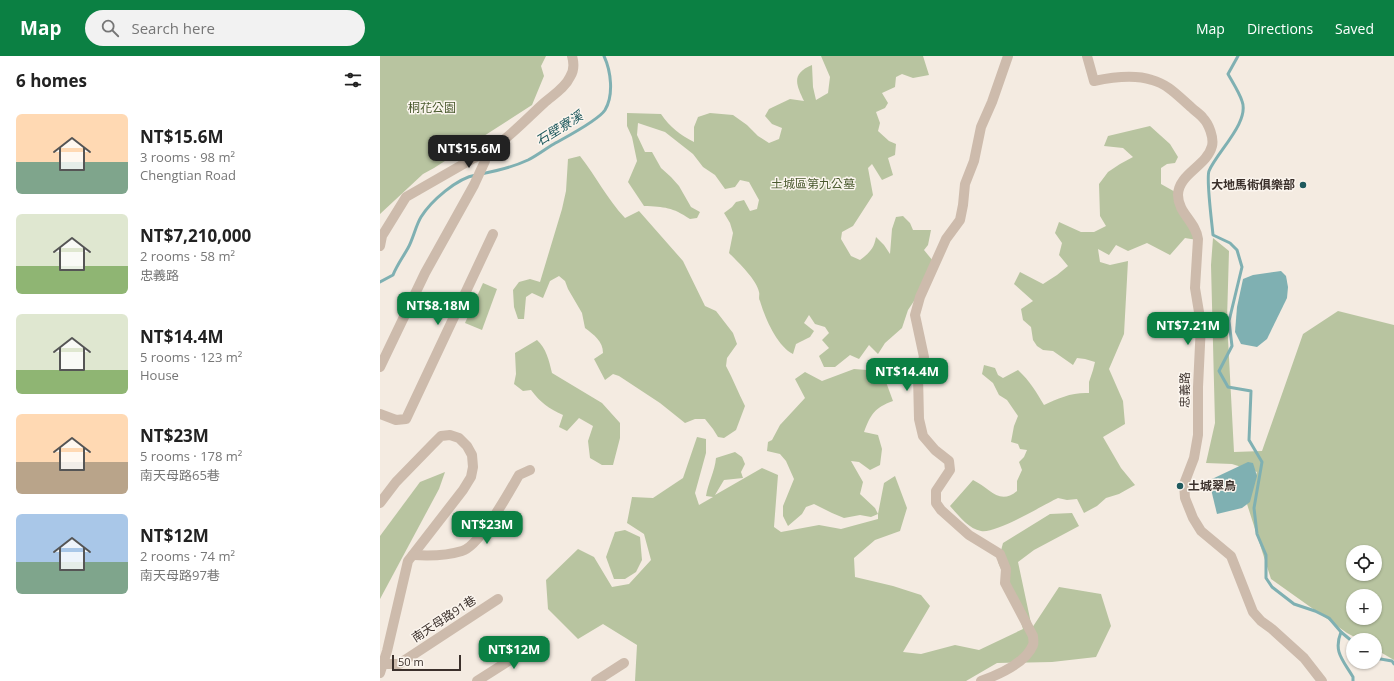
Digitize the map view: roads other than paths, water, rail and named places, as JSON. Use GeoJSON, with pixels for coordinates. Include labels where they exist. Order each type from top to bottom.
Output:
{"type":"FeatureCollection","features":[{"type":"Feature","properties":{"kind":"street"},"geometry":{"type":"LineString","coordinates":[[380,246],[382,236],[406,197],[467,162],[485,157],[570,78],[573,61],[572,56]]}},
{"type":"Feature","properties":{"kind":"street"},"geometry":{"type":"LineString","coordinates":[[981,681],[1000,674],[1012,667],[1025,656],[1033,645],[1033,636],[1005,583],[1006,569],[1000,554],[969,535],[941,510],[936,503],[936,491],[950,470],[949,461],[923,436],[919,419],[918,376],[924,357],[915,315],[920,297],[946,239],[960,220],[965,184],[974,161],[981,127],[992,102],[1008,56]]}},
{"type":"Feature","properties":{"kind":"street","name":"忠義路"},"geometry":{"type":"LineString","coordinates":[[1088,56],[1094,80],[1116,77],[1151,79],[1162,84],[1203,118],[1210,129],[1212,144],[1209,154],[1181,183],[1178,195],[1182,211],[1198,233],[1195,288],[1201,324],[1198,379],[1198,435],[1194,458],[1184,484],[1185,498],[1193,518],[1201,531],[1231,556],[1253,612],[1261,621],[1304,658],[1322,681]]}},
{"type":"Feature","properties":{"kind":"street"},"geometry":{"type":"LineString","coordinates":[[380,368],[425,273],[474,185],[485,157]]}},
{"type":"Feature","properties":{"kind":"street"},"geometry":{"type":"LineString","coordinates":[[380,414],[396,420],[406,419],[493,234]]}},
{"type":"Feature","properties":{"kind":"street"},"geometry":{"type":"LineString","coordinates":[[380,503],[396,482],[441,436],[450,435],[459,438],[467,446],[472,456],[473,467],[471,477],[464,490],[408,561],[381,668]]}},
{"type":"Feature","properties":{"kind":"street"},"geometry":{"type":"LineString","coordinates":[[413,555],[437,556],[464,551],[482,535],[519,475],[530,470]]}},
{"type":"Feature","properties":{"kind":"street","name":"南天母路91巷"},"geometry":{"type":"LineString","coordinates":[[381,668],[399,664],[498,599]]}},
{"type":"Feature","properties":{"kind":"street"},"geometry":{"type":"LineString","coordinates":[[477,681],[540,641]]}},
{"type":"Feature","properties":{"kind":"street"},"geometry":{"type":"LineString","coordinates":[[596,681],[624,663]]}},
{"type":"Feature","properties":{"kind":"water"},"geometry":{"type":"Polygon","coordinates":[[[1281,271],[1286,276],[1288,287],[1287,298],[1267,339],[1257,347],[1241,344],[1235,332],[1237,307],[1243,279],[1253,275],[1281,271]]]}},
{"type":"Feature","properties":{"kind":"water"},"geometry":{"type":"Polygon","coordinates":[[[1248,462],[1253,463],[1257,476],[1250,502],[1242,508],[1217,514],[1210,485],[1212,479],[1248,462]]]}},
{"type":"Feature","properties":{"kind":"waterway","name":"石壁寮溪"},"geometry":{"type":"LineString","coordinates":[[481,174],[517,165],[528,160],[588,124],[601,114],[605,110],[610,97],[610,76],[604,56]]}},
{"type":"Feature","properties":{"kind":"waterway"},"geometry":{"type":"LineString","coordinates":[[1238,56],[1228,74],[1242,101],[1243,109],[1241,118],[1232,137],[1213,163],[1208,176],[1213,235],[1230,243],[1237,250],[1242,267],[1229,321],[1232,346],[1219,371],[1228,387],[1251,391],[1249,440],[1262,462],[1254,508],[1257,534],[1266,555],[1266,578],[1272,587],[1294,604],[1315,611],[1329,618],[1341,632],[1338,645],[1340,656],[1353,677],[1353,681]]}},
{"type":"Feature","properties":{"kind":"waterway","name":"石壁寮溪"},"geometry":{"type":"LineString","coordinates":[[380,282],[393,275],[410,244],[419,220],[431,204],[453,185],[476,175]]}},
{"type":"Feature","properties":{"kind":"waterway"},"geometry":{"type":"LineString","coordinates":[[1341,632],[1346,636]]}},
{"type":"Feature","properties":{"kind":"waterway"},"geometry":{"type":"LineString","coordinates":[[1382,659],[1392,661],[1394,664]]}},
{"type":"Feature","properties":{"kind":"place","name":"大地馬術俱樂部"},"geometry":{"type":"Point","coordinates":[1303,185]}},
{"type":"Feature","properties":{"kind":"place","name":"土城翠鳥"},"geometry":{"type":"Point","coordinates":[1180,486]}},
{"type":"Feature","properties":{"kind":"park label","name":"桐花公園"},"geometry":{"type":"Point","coordinates":[432,108]}},
{"type":"Feature","properties":{"kind":"park label","name":"土城區第九公墓"},"geometry":{"type":"Point","coordinates":[813,184]}}]}
